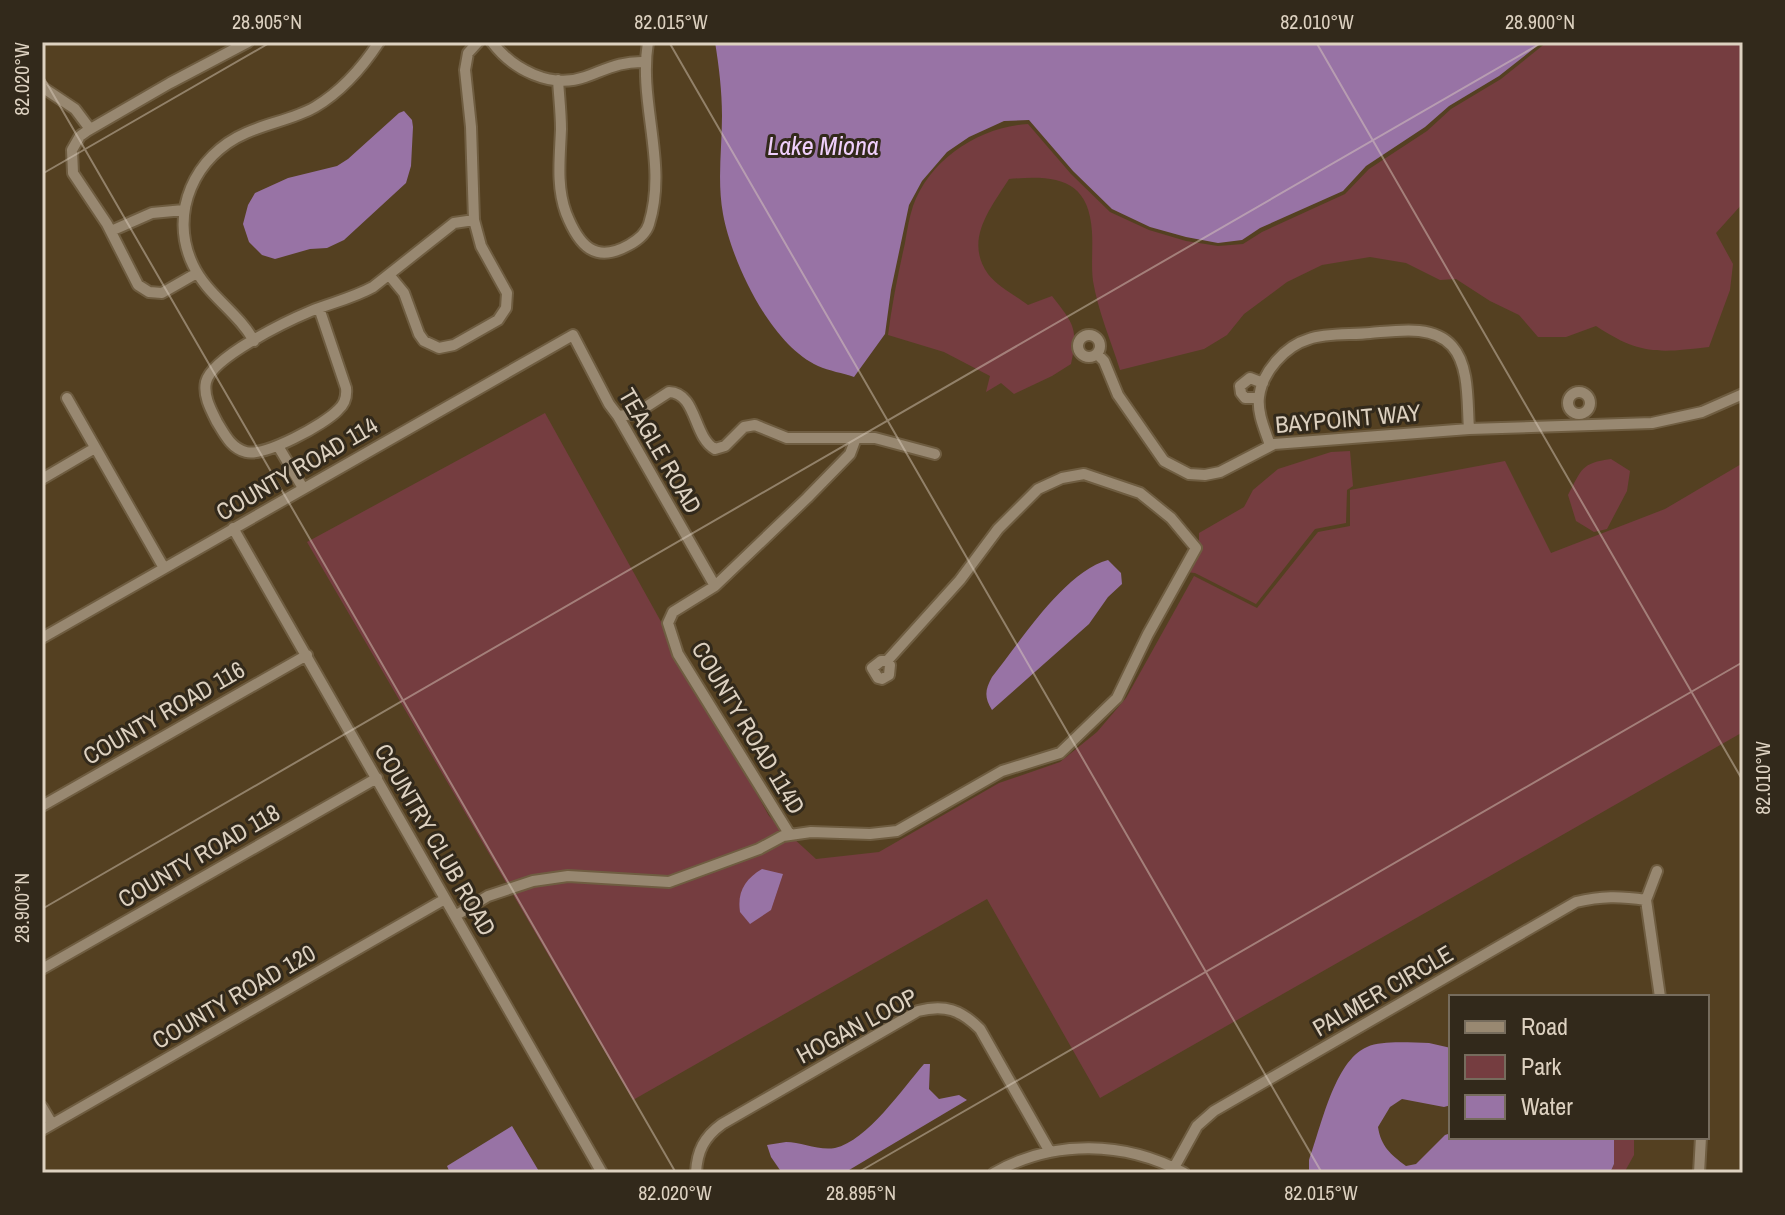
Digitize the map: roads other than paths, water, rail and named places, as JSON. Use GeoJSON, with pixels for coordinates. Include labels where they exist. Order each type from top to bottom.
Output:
{"type":"FeatureCollection","features":[{"type":"Feature","properties":{"kind":"street"},"geometry":{"type":"LineString","coordinates":[[197,273],[168,292],[155,293],[143,289],[132,276],[111,231],[76,179],[71,166],[75,142],[90,129],[248,42]]}},
{"type":"Feature","properties":{"kind":"street"},"geometry":{"type":"LineString","coordinates":[[254,341],[242,321],[197,273],[186,245],[184,210],[192,183],[219,150],[242,134],[317,106],[353,76],[379,42]]}},
{"type":"Feature","properties":{"kind":"street"},"geometry":{"type":"LineString","coordinates":[[390,276],[404,293],[419,334],[430,345],[439,348],[454,345],[498,320],[506,308],[507,293],[481,246],[474,220],[471,127],[465,70],[468,53],[478,42]]}},
{"type":"Feature","properties":{"kind":"street"},"geometry":{"type":"LineString","coordinates":[[492,42],[518,67],[558,80],[585,77],[615,64],[645,62]]}},
{"type":"Feature","properties":{"kind":"street"},"geometry":{"type":"LineString","coordinates":[[558,80],[562,201],[571,225],[584,244],[600,254],[608,255],[641,237],[649,224],[655,156],[646,89],[648,42]]}},
{"type":"Feature","properties":{"kind":"street"},"geometry":{"type":"LineString","coordinates":[[42,88],[75,109],[90,129]]}},
{"type":"Feature","properties":{"kind":"street"},"geometry":{"type":"LineString","coordinates":[[111,231],[141,217],[184,210]]}},
{"type":"Feature","properties":{"kind":"street"},"geometry":{"type":"LineString","coordinates":[[319,308],[347,394],[340,409],[261,453],[236,448],[225,436],[207,402],[205,391],[209,375],[231,355],[254,341],[319,308],[359,295],[390,276],[454,223],[474,220]]}},
{"type":"Feature","properties":{"kind":"street"},"geometry":{"type":"LineString","coordinates":[[1270,445],[1258,398],[1263,383],[1288,349],[1310,338],[1417,331],[1431,333],[1451,344],[1459,355],[1464,371],[1469,429]]}},
{"type":"Feature","properties":{"kind":"street","name":"TEAGLE ROAD"},"geometry":{"type":"LineString","coordinates":[[573,335],[609,404],[715,586]]}},
{"type":"Feature","properties":{"kind":"street","name":"COUNTY ROAD 114"},"geometry":{"type":"LineString","coordinates":[[42,638],[573,335]]}},
{"type":"Feature","properties":{"kind":"street","name":"BAYPOINT WAY"},"geometry":{"type":"LineString","coordinates":[[1097,354],[1104,361],[1118,395],[1164,461],[1174,468],[1197,475],[1220,472],[1270,445],[1578,419],[1652,423],[1702,412],[1743,394]]}},
{"type":"Feature","properties":{"kind":"street"},"geometry":{"type":"LineString","coordinates":[[1258,398],[1245,398],[1240,386],[1250,378],[1263,383]]}},
{"type":"Feature","properties":{"kind":"street"},"geometry":{"type":"LineString","coordinates":[[618,416],[635,414],[673,391],[684,398],[705,440],[715,449],[725,446],[747,425],[755,425],[794,439],[875,438],[935,454]]}},
{"type":"Feature","properties":{"kind":"street"},"geometry":{"type":"LineString","coordinates":[[67,398],[164,568]]}},
{"type":"Feature","properties":{"kind":"street","name":"COUNTY ROAD 114D"},"geometry":{"type":"LineString","coordinates":[[790,835],[678,654],[668,623],[670,616],[680,606],[715,586],[850,454],[856,438]]}},
{"type":"Feature","properties":{"kind":"street"},"geometry":{"type":"LineString","coordinates":[[278,446],[303,488]]}},
{"type":"Feature","properties":{"kind":"street"},"geometry":{"type":"LineString","coordinates":[[42,479],[95,448]]}},
{"type":"Feature","properties":{"kind":"street"},"geometry":{"type":"LineString","coordinates":[[455,916],[488,896],[533,881],[568,876],[669,882],[790,835],[897,831],[1002,771],[1060,753],[1117,698],[1196,548],[1171,518],[1140,493],[1084,474],[1062,478],[1038,489],[998,529],[960,580],[887,661]]}},
{"type":"Feature","properties":{"kind":"street","name":"COUNTRY CLUB ROAD"},"geometry":{"type":"LineString","coordinates":[[233,528],[602,1173]]}},
{"type":"Feature","properties":{"kind":"street","name":"COUNTY ROAD 116"},"geometry":{"type":"LineString","coordinates":[[42,806],[307,655]]}},
{"type":"Feature","properties":{"kind":"street","name":"COUNTY ROAD 118"},"geometry":{"type":"LineString","coordinates":[[42,969],[377,778]]}},
{"type":"Feature","properties":{"kind":"street"},"geometry":{"type":"LineString","coordinates":[[1657,871],[1646,900],[1660,995]]}},
{"type":"Feature","properties":{"kind":"street","name":"PALMER CIRCLE"},"geometry":{"type":"LineString","coordinates":[[1177,1171],[1197,1126],[1214,1111],[1576,902],[1618,896],[1646,900]]}},
{"type":"Feature","properties":{"kind":"street","name":"COUNTY ROAD 120"},"geometry":{"type":"LineString","coordinates":[[47,1127],[445,899]]}},
{"type":"Feature","properties":{"kind":"street","name":"HOGAN LOOP"},"geometry":{"type":"LineString","coordinates":[[696,1173],[701,1147],[709,1133],[722,1124],[918,1011],[936,1007],[951,1008],[967,1016],[980,1029],[1050,1152]]}},
{"type":"Feature","properties":{"kind":"street"},"geometry":{"type":"LineString","coordinates":[[42,1107],[47,1127]]}},
{"type":"Feature","properties":{"kind":"street"},"geometry":{"type":"LineString","coordinates":[[1699,1173],[1701,1139]]}},
{"type":"Feature","properties":{"kind":"street"},"geometry":{"type":"LineString","coordinates":[[994,1173],[1010,1164],[1050,1152],[1094,1147],[1133,1152],[1177,1171]]}},
{"type":"Feature","properties":{"kind":"water","name":"Lake Miona"},"geometry":{"type":"Polygon","coordinates":[[[715,42],[1542,42],[1499,76],[1449,106],[1425,127],[1366,166],[1343,191],[1260,228],[1242,240],[1218,243],[1186,237],[1150,227],[1112,209],[1073,171],[1029,120],[1004,121],[969,137],[947,152],[922,181],[909,205],[885,334],[854,377],[818,366],[785,340],[756,300],[735,255],[721,202],[722,107],[715,42]]]}},
{"type":"Feature","properties":{"kind":"water"},"geometry":{"type":"Polygon","coordinates":[[[404,111],[412,120],[413,127],[411,166],[406,183],[344,240],[327,248],[310,249],[275,259],[262,255],[249,242],[243,224],[255,193],[288,178],[337,166],[404,111]]]}},
{"type":"Feature","properties":{"kind":"water"},"geometry":{"type":"Polygon","coordinates":[[[1108,560],[1121,573],[1122,584],[1108,597],[1089,624],[992,710],[987,690],[992,677],[1030,627],[1075,578],[1108,560]]]}},
{"type":"Feature","properties":{"kind":"water"},"geometry":{"type":"Polygon","coordinates":[[[762,869],[783,874],[771,910],[750,924],[740,912],[741,892],[751,877],[762,869]]]}},
{"type":"Feature","properties":{"kind":"water"},"geometry":{"type":"Polygon","coordinates":[[[1397,1042],[1449,1048],[1449,1106],[1402,1099],[1390,1107],[1378,1127],[1387,1149],[1406,1166],[1416,1164],[1449,1134],[1449,1139],[1614,1139],[1614,1164],[1610,1173],[1309,1173],[1309,1160],[1330,1097],[1346,1066],[1367,1047],[1397,1042]]]}},
{"type":"Feature","properties":{"kind":"water"},"geometry":{"type":"Polygon","coordinates":[[[924,1064],[930,1064],[929,1089],[939,1099],[959,1095],[967,1100],[844,1173],[782,1173],[771,1157],[767,1145],[786,1142],[829,1149],[847,1143],[872,1125],[924,1064]]]}},
{"type":"Feature","properties":{"kind":"water"},"geometry":{"type":"Polygon","coordinates":[[[512,1126],[540,1173],[450,1173],[447,1166],[512,1126]]]}}]}
